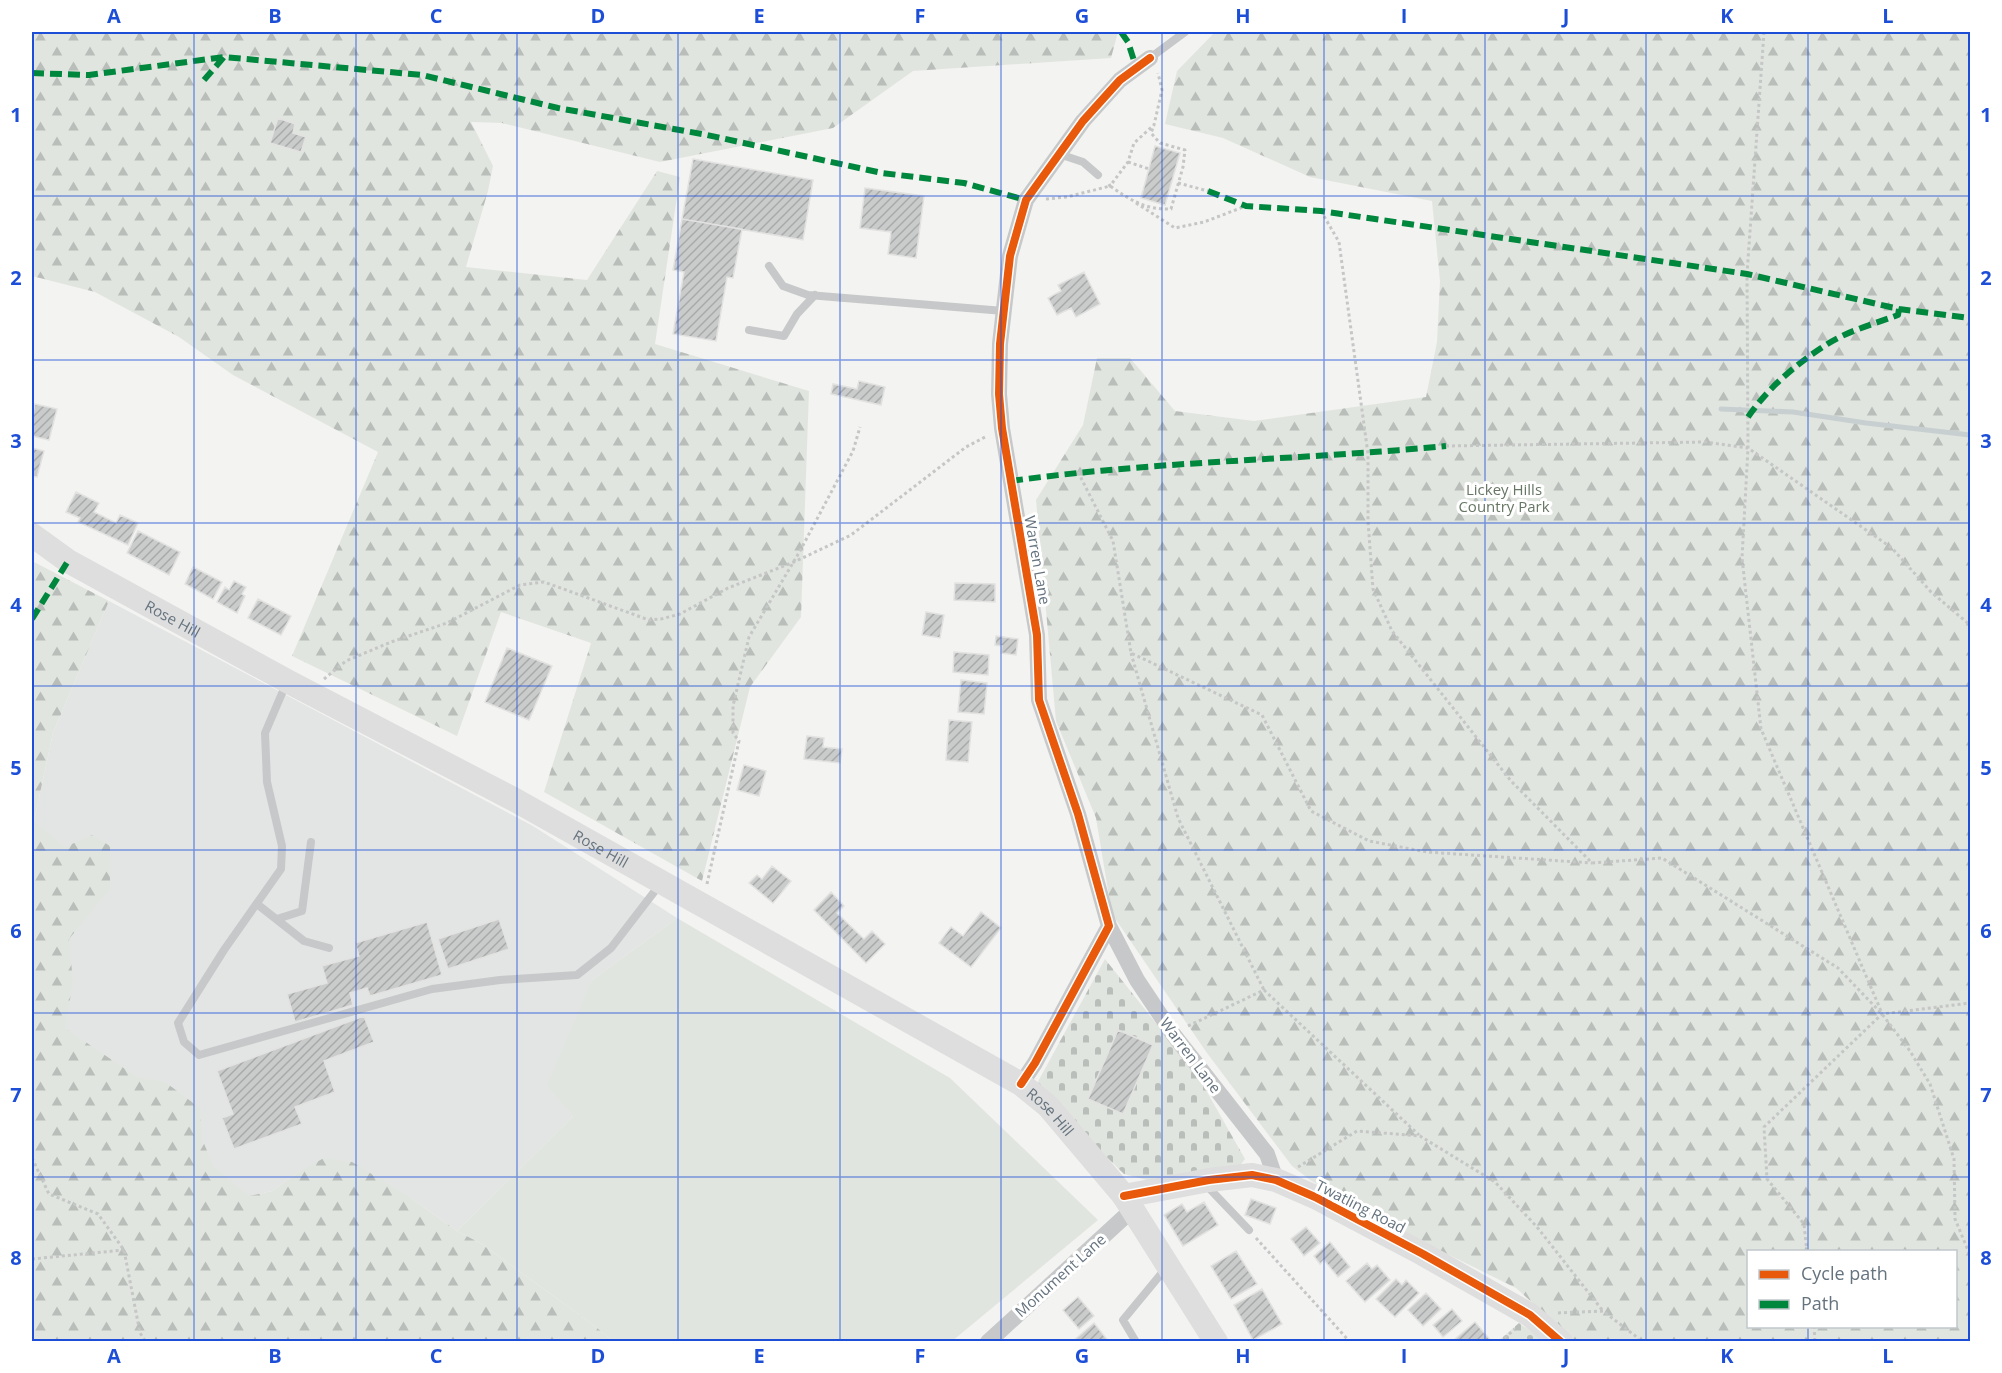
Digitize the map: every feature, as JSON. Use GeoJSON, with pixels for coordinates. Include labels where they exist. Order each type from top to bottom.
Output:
{"type":"FeatureCollection","features":[{"type":"Feature","properties":{"kind":"main road","name":"Rose Hill"},"geometry":{"type":"LineString","coordinates":[[32,535],[68,561],[287,681],[515,800],[1021,1084],[1048,1106],[1129,1203],[1212,1339]]}},
{"type":"Feature","properties":{"kind":"main road","name":"Twatling Road"},"geometry":{"type":"LineString","coordinates":[[1129,1203],[1203,1181],[1252,1175],[1276,1180],[1364,1222],[1530,1315],[1561,1341]]}},
{"type":"Feature","properties":{"kind":"street","name":"Warren Lane"},"geometry":{"type":"LineString","coordinates":[[1150,58],[1120,80],[1083,122],[1058,153],[1026,200],[1010,256],[1000,344],[999,394],[1002,428],[1037,635],[1039,700],[1078,814],[1109,926],[1137,980],[1173,1034],[1268,1154],[1276,1180]]}},
{"type":"Feature","properties":{"kind":"street"},"geometry":{"type":"LineString","coordinates":[[1021,1084],[1035,1063],[1109,926]]}},
{"type":"Feature","properties":{"kind":"street","name":"Monument Lane"},"geometry":{"type":"LineString","coordinates":[[988,1341],[1129,1203]]}},
{"type":"Feature","properties":{"kind":"lane"},"geometry":{"type":"LineString","coordinates":[[1150,58],[1185,32]]}},
{"type":"Feature","properties":{"kind":"lane"},"geometry":{"type":"LineString","coordinates":[[1058,153],[1083,162],[1098,175]]}},
{"type":"Feature","properties":{"kind":"lane"},"geometry":{"type":"LineString","coordinates":[[769,266],[783,286],[815,295],[1004,311]]}},
{"type":"Feature","properties":{"kind":"lane"},"geometry":{"type":"LineString","coordinates":[[749,330],[784,336],[797,314],[815,295]]}},
{"type":"Feature","properties":{"kind":"lane"},"geometry":{"type":"LineString","coordinates":[[287,681],[265,733],[267,782],[282,846],[281,869],[224,950],[178,1023],[184,1042],[200,1055],[432,989],[500,980],[577,975],[611,948],[662,881]]}},
{"type":"Feature","properties":{"kind":"lane"},"geometry":{"type":"LineString","coordinates":[[277,919],[302,911],[311,842]]}},
{"type":"Feature","properties":{"kind":"lane"},"geometry":{"type":"LineString","coordinates":[[257,904],[304,941],[329,948]]}},
{"type":"Feature","properties":{"kind":"lane"},"geometry":{"type":"LineString","coordinates":[[1203,1181],[1249,1230]]}},
{"type":"Feature","properties":{"kind":"lane"},"geometry":{"type":"LineString","coordinates":[[1136,1341],[1123,1320],[1167,1266]]}},
{"type":"Feature","properties":{"kind":"path"},"geometry":{"type":"LineString","coordinates":[[1764,32],[1747,274],[1748,448],[1742,558],[1761,729],[1882,1014]]}},
{"type":"Feature","properties":{"kind":"path"},"geometry":{"type":"LineString","coordinates":[[1127,198],[1155,209],[1171,209],[1184,167],[1185,150],[1160,142],[1151,133],[1162,90],[1156,66],[1150,58]]}},
{"type":"Feature","properties":{"kind":"path"},"geometry":{"type":"LineString","coordinates":[[1026,200],[1067,197],[1110,186],[1128,162],[1134,143],[1154,125]]}},
{"type":"Feature","properties":{"kind":"path"},"geometry":{"type":"LineString","coordinates":[[1128,162],[1149,169]]}},
{"type":"Feature","properties":{"kind":"path"},"geometry":{"type":"LineString","coordinates":[[1098,175],[1127,198],[1175,228],[1204,222],[1246,206]]}},
{"type":"Feature","properties":{"kind":"path"},"geometry":{"type":"LineString","coordinates":[[1178,183],[1208,191]]}},
{"type":"Feature","properties":{"kind":"path"},"geometry":{"type":"LineString","coordinates":[[1321,211],[1339,242],[1344,278],[1368,454],[1368,521],[1373,589],[1392,631],[1511,781],[1592,862]]}},
{"type":"Feature","properties":{"kind":"path"},"geometry":{"type":"LineString","coordinates":[[698,902],[707,884],[739,741],[733,733],[733,706],[749,637],[794,562],[853,451],[860,427]]}},
{"type":"Feature","properties":{"kind":"path"},"geometry":{"type":"LineString","coordinates":[[310,692],[346,661],[391,642],[447,623],[520,585],[544,582],[649,620],[680,614],[728,588],[794,562],[851,535],[966,447],[1002,428]]}},
{"type":"Feature","properties":{"kind":"path"},"geometry":{"type":"LineString","coordinates":[[1446,446],[1705,442],[1748,448],[1892,548],[1931,592],[1971,625]]}},
{"type":"Feature","properties":{"kind":"path"},"geometry":{"type":"LineString","coordinates":[[1078,472],[1113,541],[1131,653],[1178,818],[1264,990],[1420,1136],[1495,1182],[1537,1227],[1604,1311],[1639,1341]]}},
{"type":"Feature","properties":{"kind":"path"},"geometry":{"type":"LineString","coordinates":[[1131,653],[1262,715],[1311,811],[1369,841],[1426,852],[1592,862],[1662,858],[1838,968],[1882,1014],[1910,1051],[1930,1084],[1954,1159],[1955,1219],[1971,1255]]}},
{"type":"Feature","properties":{"kind":"path"},"geometry":{"type":"LineString","coordinates":[[1173,1034],[1264,990]]}},
{"type":"Feature","properties":{"kind":"path"},"geometry":{"type":"LineString","coordinates":[[1807,1250],[1804,1224],[1767,1179],[1764,1127],[1882,1014],[1971,1004]]}},
{"type":"Feature","properties":{"kind":"path"},"geometry":{"type":"LineString","coordinates":[[1276,1180],[1357,1131],[1420,1136]]}},
{"type":"Feature","properties":{"kind":"path"},"geometry":{"type":"LineString","coordinates":[[32,1158],[49,1194],[98,1214],[124,1251],[140,1334],[146,1341]]}},
{"type":"Feature","properties":{"kind":"path"},"geometry":{"type":"LineString","coordinates":[[1249,1230],[1350,1341]]}},
{"type":"Feature","properties":{"kind":"path"},"geometry":{"type":"LineString","coordinates":[[32,1258],[124,1251]]}},
{"type":"Feature","properties":{"kind":"path"},"geometry":{"type":"LineString","coordinates":[[1530,1315],[1604,1311]]}},
{"type":"Feature","properties":{"kind":"shaded area"},"geometry":{"type":"Polygon","coordinates":[[[109,601],[533,826],[677,918],[592,980],[573,1116],[457,1231],[411,1198],[300,1171],[272,1191],[246,1197],[32,1041],[34,821],[53,733],[109,601]]]}},
{"type":"Feature","properties":{"kind":"green space"},"geometry":{"type":"Polygon","coordinates":[[[32,32],[1118,32],[1111,58],[913,71],[833,128],[660,162],[502,123],[471,122],[493,166],[466,267],[587,280],[657,171],[680,177],[655,344],[809,391],[801,617],[750,687],[702,881],[544,792],[591,643],[501,612],[457,736],[292,656],[378,452],[233,375],[179,337],[95,292],[32,276],[32,32]]]}},
{"type":"Feature","properties":{"kind":"green space","name":"Lickey Hills Country Park"},"geometry":{"type":"Polygon","coordinates":[[[1215,32],[1970,32],[1970,1341],[1575,1341],[1516,1288],[1433,1247],[1310,1180],[1292,1166],[1207,1053],[1112,914],[1096,818],[1056,721],[1036,500],[1083,425],[1097,358],[1130,358],[1175,411],[1254,421],[1426,397],[1437,342],[1440,281],[1432,201],[1310,177],[1223,138],[1165,124],[1177,71],[1215,32]]]}},
{"type":"Feature","properties":{"kind":"green space"},"geometry":{"type":"Polygon","coordinates":[[[32,561],[109,601],[53,733],[34,821],[65,847],[92,835],[110,846],[110,889],[69,939],[73,982],[65,1028],[137,1077],[165,1082],[200,1108],[202,1139],[214,1167],[249,1196],[272,1191],[300,1171],[324,1158],[352,1162],[411,1198],[457,1231],[482,1244],[613,1341],[32,1341],[32,561]]]}},
{"type":"Feature","properties":{"kind":"green space"},"geometry":{"type":"Polygon","coordinates":[[[677,918],[950,1078],[1098,1220],[951,1342],[613,1341],[482,1244],[457,1231],[573,1116],[547,1085],[592,980],[677,918]]]}},
{"type":"Feature","properties":{"kind":"green space"},"geometry":{"type":"Polygon","coordinates":[[[1105,959],[1198,1076],[1245,1159],[1239,1167],[1147,1180],[1124,1174],[1035,1087],[1105,959]]]}},
{"type":"Feature","properties":{"kind":"green space"},"geometry":{"type":"Polygon","coordinates":[[[1519,1323],[1544,1341],[1497,1342],[1519,1323]]]}},
{"type":"Feature","properties":{"kind":"building"},"geometry":{"type":"Polygon","coordinates":[[[278,118],[295,124],[293,133],[306,137],[301,152],[270,143],[278,118]]]}},
{"type":"Feature","properties":{"kind":"building"},"geometry":{"type":"Polygon","coordinates":[[[1155,146],[1180,153],[1165,205],[1141,198],[1155,146]]]}},
{"type":"Feature","properties":{"kind":"building"},"geometry":{"type":"Polygon","coordinates":[[[693,159],[813,180],[803,240],[682,219],[693,159]]]}},
{"type":"Feature","properties":{"kind":"building"},"geometry":{"type":"Polygon","coordinates":[[[865,188],[924,196],[916,258],[888,254],[891,232],[860,228],[865,188]]]}},
{"type":"Feature","properties":{"kind":"building"},"geometry":{"type":"Polygon","coordinates":[[[682,219],[742,229],[733,278],[727,277],[716,341],[673,334],[684,272],[673,270],[682,219]]]}},
{"type":"Feature","properties":{"kind":"building"},"geometry":{"type":"Polygon","coordinates":[[[1084,272],[1100,304],[1076,317],[1071,308],[1057,315],[1048,298],[1061,291],[1058,285],[1084,272]]]}},
{"type":"Feature","properties":{"kind":"building"},"geometry":{"type":"Polygon","coordinates":[[[859,381],[885,387],[881,405],[831,394],[833,384],[857,389],[859,381]]]}},
{"type":"Feature","properties":{"kind":"building"},"geometry":{"type":"Polygon","coordinates":[[[35,404],[57,409],[49,440],[32,436],[35,404]]]}},
{"type":"Feature","properties":{"kind":"building"},"geometry":{"type":"Polygon","coordinates":[[[32,448],[44,451],[37,477],[32,476],[32,448]]]}},
{"type":"Feature","properties":{"kind":"building"},"geometry":{"type":"Polygon","coordinates":[[[76,492],[99,503],[94,512],[116,523],[120,515],[138,523],[128,545],[78,522],[80,518],[66,512],[76,492]]]}},
{"type":"Feature","properties":{"kind":"building"},"geometry":{"type":"Polygon","coordinates":[[[138,531],[180,552],[169,575],[127,553],[138,531]]]}},
{"type":"Feature","properties":{"kind":"building"},"geometry":{"type":"Polygon","coordinates":[[[193,567],[222,582],[213,599],[185,584],[193,567]]]}},
{"type":"Feature","properties":{"kind":"building"},"geometry":{"type":"Polygon","coordinates":[[[234,581],[246,587],[242,594],[245,596],[237,613],[217,602],[225,587],[229,590],[234,581]]]}},
{"type":"Feature","properties":{"kind":"building"},"geometry":{"type":"Polygon","coordinates":[[[955,583],[995,584],[995,602],[954,600],[955,583]]]}},
{"type":"Feature","properties":{"kind":"building"},"geometry":{"type":"Polygon","coordinates":[[[258,599],[291,616],[281,635],[248,618],[258,599]]]}},
{"type":"Feature","properties":{"kind":"building"},"geometry":{"type":"Polygon","coordinates":[[[926,612],[944,615],[940,638],[922,635],[926,612]]]}},
{"type":"Feature","properties":{"kind":"building"},"geometry":{"type":"Polygon","coordinates":[[[996,636],[1018,639],[1016,655],[1001,653],[1002,646],[995,645],[996,636]]]}},
{"type":"Feature","properties":{"kind":"building"},"geometry":{"type":"Polygon","coordinates":[[[507,648],[552,666],[529,720],[485,702],[507,648]]]}},
{"type":"Feature","properties":{"kind":"building"},"geometry":{"type":"Polygon","coordinates":[[[954,652],[989,655],[988,675],[953,672],[954,652]]]}},
{"type":"Feature","properties":{"kind":"building"},"geometry":{"type":"Polygon","coordinates":[[[961,680],[987,683],[984,714],[958,712],[961,680]]]}},
{"type":"Feature","properties":{"kind":"building"},"geometry":{"type":"Polygon","coordinates":[[[949,720],[972,722],[968,762],[946,760],[949,720]]]}},
{"type":"Feature","properties":{"kind":"building"},"geometry":{"type":"Polygon","coordinates":[[[807,736],[824,738],[823,747],[842,749],[840,763],[804,759],[807,736]]]}},
{"type":"Feature","properties":{"kind":"building"},"geometry":{"type":"Polygon","coordinates":[[[744,765],[766,771],[759,796],[737,790],[744,765]]]}},
{"type":"Feature","properties":{"kind":"building"},"geometry":{"type":"Polygon","coordinates":[[[772,866],[791,881],[773,903],[749,883],[757,875],[762,879],[772,866]]]}},
{"type":"Feature","properties":{"kind":"building"},"geometry":{"type":"Polygon","coordinates":[[[831,892],[844,906],[837,913],[864,939],[872,931],[885,944],[866,963],[814,910],[831,892]]]}},
{"type":"Feature","properties":{"kind":"building"},"geometry":{"type":"Polygon","coordinates":[[[981,912],[1001,928],[971,967],[939,943],[951,927],[963,936],[981,912]]]}},
{"type":"Feature","properties":{"kind":"building"},"geometry":{"type":"Polygon","coordinates":[[[499,919],[509,949],[448,969],[438,939],[499,919]]]}},
{"type":"Feature","properties":{"kind":"building"},"geometry":{"type":"Polygon","coordinates":[[[427,922],[442,975],[370,996],[367,988],[350,993],[353,1005],[295,1022],[287,994],[327,983],[322,966],[359,956],[355,943],[427,922]]]}},
{"type":"Feature","properties":{"kind":"building"},"geometry":{"type":"Polygon","coordinates":[[[364,1016],[374,1042],[324,1061],[335,1092],[295,1107],[302,1124],[234,1149],[222,1118],[233,1114],[217,1071],[364,1016]]]}},
{"type":"Feature","properties":{"kind":"building"},"geometry":{"type":"Polygon","coordinates":[[[1118,1030],[1153,1045],[1123,1114],[1088,1099],[1118,1030]]]}},
{"type":"Feature","properties":{"kind":"building"},"geometry":{"type":"Polygon","coordinates":[[[1251,1199],[1276,1208],[1270,1224],[1245,1215],[1251,1199]]]}},
{"type":"Feature","properties":{"kind":"building"},"geometry":{"type":"Polygon","coordinates":[[[1204,1202],[1218,1225],[1183,1246],[1164,1215],[1182,1204],[1187,1212],[1204,1202]]]}},
{"type":"Feature","properties":{"kind":"building"},"geometry":{"type":"Polygon","coordinates":[[[1306,1227],[1320,1243],[1304,1256],[1291,1239],[1306,1227]]]}},
{"type":"Feature","properties":{"kind":"building"},"geometry":{"type":"Polygon","coordinates":[[[1330,1242],[1350,1267],[1338,1277],[1324,1260],[1320,1264],[1314,1256],[1330,1242]]]}},
{"type":"Feature","properties":{"kind":"building"},"geometry":{"type":"Polygon","coordinates":[[[1236,1251],[1257,1284],[1231,1299],[1211,1266],[1236,1251]]]}},
{"type":"Feature","properties":{"kind":"building"},"geometry":{"type":"Polygon","coordinates":[[[1367,1263],[1372,1269],[1377,1265],[1390,1280],[1365,1302],[1346,1281],[1367,1263]]]}},
{"type":"Feature","properties":{"kind":"building"},"geometry":{"type":"Polygon","coordinates":[[[1396,1279],[1402,1285],[1406,1280],[1419,1293],[1395,1317],[1376,1299],[1396,1279]]]}},
{"type":"Feature","properties":{"kind":"building"},"geometry":{"type":"Polygon","coordinates":[[[1262,1289],[1282,1324],[1253,1340],[1234,1305],[1262,1289]]]}},
{"type":"Feature","properties":{"kind":"building"},"geometry":{"type":"Polygon","coordinates":[[[1426,1293],[1441,1309],[1423,1326],[1408,1310],[1426,1293]]]}},
{"type":"Feature","properties":{"kind":"building"},"geometry":{"type":"Polygon","coordinates":[[[1078,1297],[1094,1316],[1079,1329],[1063,1310],[1078,1297]]]}},
{"type":"Feature","properties":{"kind":"building"},"geometry":{"type":"Polygon","coordinates":[[[1452,1309],[1462,1321],[1443,1337],[1433,1325],[1452,1309]]]}},
{"type":"Feature","properties":{"kind":"building"},"geometry":{"type":"Polygon","coordinates":[[[1475,1322],[1492,1342],[1455,1342],[1454,1340],[1475,1322]]]}},
{"type":"Feature","properties":{"kind":"building"},"geometry":{"type":"Polygon","coordinates":[[[1094,1323],[1109,1342],[1072,1342],[1094,1323]]]}},
{"type":"Feature","properties":{"kind":"waterway"},"geometry":{"type":"LineString","coordinates":[[1721,409],[1793,412],[1970,435]]}},
{"type":"Feature","properties":{"kind":"marked path"},"geometry":{"type":"LineString","coordinates":[[1121,32],[1128,42],[1136,67]]}},
{"type":"Feature","properties":{"kind":"marked path"},"geometry":{"type":"LineString","coordinates":[[32,73],[89,75],[224,57],[422,75],[558,108],[707,135],[882,173],[964,183],[1026,200]]}},
{"type":"Feature","properties":{"kind":"marked path"},"geometry":{"type":"LineString","coordinates":[[204,80],[224,57]]}},
{"type":"Feature","properties":{"kind":"marked path"},"geometry":{"type":"LineString","coordinates":[[1208,191],[1246,206],[1321,211],[1747,274],[1899,309],[1970,318]]}},
{"type":"Feature","properties":{"kind":"marked path"},"geometry":{"type":"LineString","coordinates":[[1748,417],[1774,386],[1815,352],[1834,340],[1898,315],[1899,309]]}},
{"type":"Feature","properties":{"kind":"marked path"},"geometry":{"type":"LineString","coordinates":[[1011,481],[1119,469],[1446,446]]}},
{"type":"Feature","properties":{"kind":"marked path"},"geometry":{"type":"LineString","coordinates":[[32,619],[68,561]]}},
{"type":"Feature","properties":{"kind":"cycle path"},"geometry":{"type":"LineString","coordinates":[[1021,1084],[1035,1063],[1109,926],[1078,814],[1039,700],[1037,635],[1002,428],[999,394],[1000,344],[1010,256],[1026,200],[1083,121],[1120,80],[1150,58]]}},
{"type":"Feature","properties":{"kind":"cycle path"},"geometry":{"type":"LineString","coordinates":[[1124,1196],[1209,1180],[1252,1175],[1276,1180],[1315,1197],[1423,1254],[1530,1315],[1561,1342]]}}]}
